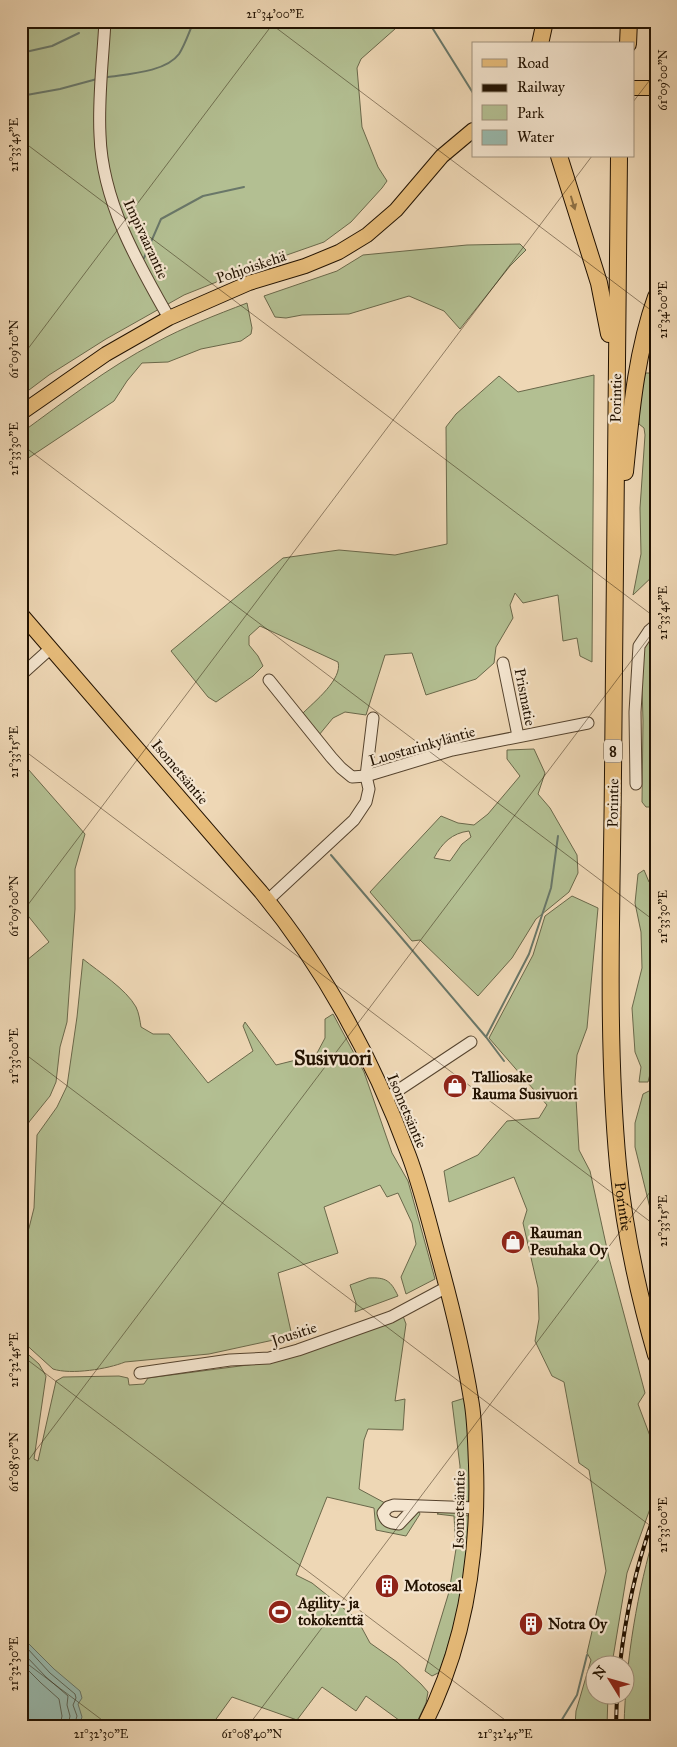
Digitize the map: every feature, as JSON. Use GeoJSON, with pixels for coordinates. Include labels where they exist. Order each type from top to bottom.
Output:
{"type":"FeatureCollection","features":[{"type":"Feature","properties":{"kind":"highway"},"geometry":{"type":"LineString","coordinates":[[540,42],[545,21]]}},
{"type":"Feature","properties":{"kind":"highway"},"geometry":{"type":"LineString","coordinates":[[620,42],[621,21]]}},
{"type":"Feature","properties":{"kind":"highway"},"geometry":{"type":"LineString","coordinates":[[628,42],[629,21]]}},
{"type":"Feature","properties":{"kind":"highway"},"geometry":{"type":"LineString","coordinates":[[560,158],[604,303],[611,347],[616,422]]}},
{"type":"Feature","properties":{"kind":"highway","name":"Porintie"},"geometry":{"type":"LineString","coordinates":[[619,158],[612,1086],[618,1166],[624,1209],[632,1254],[654,1348]]}},
{"type":"Feature","properties":{"kind":"highway","name":"Porintie"},"geometry":{"type":"LineString","coordinates":[[627,158],[621,840],[623,1083],[632,1200],[641,1251],[656,1315]]}},
{"type":"Feature","properties":{"kind":"highway"},"geometry":{"type":"LineString","coordinates":[[623,492],[633,397],[648,324],[656,297]]}},
{"type":"Feature","properties":{"kind":"main road"},"geometry":{"type":"LineString","coordinates":[[634,80],[656,80]]}},
{"type":"Feature","properties":{"kind":"main road"},"geometry":{"type":"LineString","coordinates":[[634,88],[656,88]]}},
{"type":"Feature","properties":{"kind":"main road","name":"Pohjoiskehä"},"geometry":{"type":"LineString","coordinates":[[21,413],[106,354],[169,318],[249,283],[305,266],[339,252],[366,235],[396,210],[442,156],[472,131]]}},
{"type":"Feature","properties":{"kind":"main road","name":"Isometsäntie"},"geometry":{"type":"LineString","coordinates":[[21,614],[268,900],[336,1000],[385,1099],[409,1157],[447,1286],[472,1401],[478,1508],[474,1562],[460,1628],[440,1690],[424,1726]]}},
{"type":"Feature","properties":{"kind":"street","name":"Impivaarantie"},"geometry":{"type":"LineString","coordinates":[[105,21],[99,105],[100,136],[106,178],[119,222],[169,318]]}},
{"type":"Feature","properties":{"kind":"street"},"geometry":{"type":"LineString","coordinates":[[636,784],[635,712],[638,646],[656,625]]}},
{"type":"Feature","properties":{"kind":"street"},"geometry":{"type":"LineString","coordinates":[[21,675],[51,648]]}},
{"type":"Feature","properties":{"kind":"street","name":"Prismatie"},"geometry":{"type":"LineString","coordinates":[[503,663],[518,736]]}},
{"type":"Feature","properties":{"kind":"street"},"geometry":{"type":"LineString","coordinates":[[269,680],[341,768],[352,777],[366,776],[373,718]]}},
{"type":"Feature","properties":{"kind":"street","name":"Luostarinkyläntie"},"geometry":{"type":"LineString","coordinates":[[268,900],[354,820],[366,802],[369,789],[366,776],[452,750],[588,723]]}},
{"type":"Feature","properties":{"kind":"street"},"geometry":{"type":"LineString","coordinates":[[385,1099],[470,1042]]}},
{"type":"Feature","properties":{"kind":"street","name":"Jousitie"},"geometry":{"type":"LineString","coordinates":[[140,1373],[230,1360],[269,1358],[298,1350],[391,1317],[447,1286]]}},
{"type":"Feature","properties":{"kind":"street"},"geometry":{"type":"LineString","coordinates":[[416,1506],[478,1508]]}},
{"type":"Feature","properties":{"kind":"green space"},"geometry":{"type":"Polygon","coordinates":[[[21,21],[404,21],[361,59],[357,68],[362,127],[378,167],[387,181],[351,222],[324,242],[264,263],[184,295],[106,339],[49,375],[21,396],[21,21]]]}},
{"type":"Feature","properties":{"kind":"green space"},"geometry":{"type":"Polygon","coordinates":[[[520,244],[526,250],[510,266],[460,329],[444,311],[409,296],[349,314],[302,315],[286,318],[275,317],[264,296],[337,271],[363,255],[467,245],[520,244]]]}},
{"type":"Feature","properties":{"kind":"green space"},"geometry":{"type":"Polygon","coordinates":[[[247,303],[252,328],[251,334],[241,341],[201,349],[168,362],[142,363],[114,401],[21,463],[21,433],[86,385],[166,337],[247,303]]]}},
{"type":"Feature","properties":{"kind":"green space"},"geometry":{"type":"Polygon","coordinates":[[[644,373],[649,373],[653,378],[652,391],[656,398],[656,573],[633,595],[641,554],[640,508],[645,435],[644,428],[639,424],[638,377],[644,373]]]}},
{"type":"Feature","properties":{"kind":"green space"},"geometry":{"type":"Polygon","coordinates":[[[594,375],[592,662],[580,656],[577,638],[563,641],[558,595],[523,603],[515,593],[510,605],[513,618],[496,647],[494,663],[476,679],[426,695],[412,653],[385,655],[366,715],[345,712],[333,718],[319,735],[303,713],[332,683],[338,669],[338,662],[260,626],[249,636],[249,645],[263,666],[253,676],[216,702],[208,697],[171,651],[283,558],[339,550],[395,555],[447,544],[446,427],[456,414],[499,376],[518,392],[594,375]]]}},
{"type":"Feature","properties":{"kind":"green space"},"geometry":{"type":"Polygon","coordinates":[[[656,629],[656,763],[653,765],[655,799],[652,807],[646,807],[642,802],[643,721],[641,650],[656,629]]]}},
{"type":"Feature","properties":{"kind":"green space"},"geometry":{"type":"Polygon","coordinates":[[[534,749],[545,773],[538,794],[550,808],[577,855],[578,873],[569,892],[536,919],[512,958],[478,996],[420,940],[412,941],[370,892],[441,816],[458,823],[474,825],[488,814],[520,776],[507,759],[507,750],[534,749]],[[469,831],[453,836],[444,843],[434,858],[450,861],[462,844],[471,837],[469,831]]]}},
{"type":"Feature","properties":{"kind":"green space"},"geometry":{"type":"Polygon","coordinates":[[[21,761],[85,834],[75,869],[75,909],[67,1022],[60,1047],[56,1082],[50,1096],[29,1122],[24,1137],[21,1193],[21,965],[49,942],[21,907],[21,761]]]}},
{"type":"Feature","properties":{"kind":"green space"},"geometry":{"type":"Polygon","coordinates":[[[644,870],[649,882],[656,883],[656,1050],[648,1082],[639,1082],[641,1067],[635,1052],[632,1008],[642,968],[641,932],[635,903],[638,874],[644,870]]]}},
{"type":"Feature","properties":{"kind":"green space"},"geometry":{"type":"Polygon","coordinates":[[[572,896],[598,908],[587,1028],[577,1055],[575,1081],[579,1150],[590,1171],[609,1258],[645,1393],[638,1404],[656,1452],[656,1492],[627,1573],[614,1654],[587,1653],[606,1571],[589,1470],[579,1463],[564,1382],[552,1376],[535,1341],[539,1319],[538,1288],[523,1223],[527,1210],[514,1177],[449,1202],[444,1171],[478,1155],[507,1121],[539,1118],[547,1105],[489,1038],[533,955],[545,916],[572,896]]]}},
{"type":"Feature","properties":{"kind":"green space"},"geometry":{"type":"Polygon","coordinates":[[[83,959],[119,987],[132,1000],[137,1009],[141,1027],[153,1034],[169,1034],[208,1083],[253,1051],[243,1026],[245,1022],[276,1065],[316,1055],[325,1038],[325,1019],[333,1014],[364,1072],[392,1153],[408,1181],[435,1279],[406,1294],[401,1277],[416,1244],[412,1223],[398,1193],[387,1197],[380,1185],[324,1207],[338,1253],[278,1273],[292,1336],[209,1354],[125,1362],[99,1369],[79,1371],[53,1369],[21,1340],[21,1249],[34,1208],[37,1135],[57,1107],[67,1086],[83,959]]]}},
{"type":"Feature","properties":{"kind":"green space"},"geometry":{"type":"Polygon","coordinates":[[[649,1091],[652,1094],[653,1115],[656,1117],[656,1243],[650,1208],[635,1147],[635,1123],[643,1094],[649,1091]]]}},
{"type":"Feature","properties":{"kind":"green space"},"geometry":{"type":"Polygon","coordinates":[[[369,1278],[384,1279],[390,1283],[398,1296],[355,1312],[356,1303],[350,1285],[369,1278]]]}},
{"type":"Feature","properties":{"kind":"green space"},"geometry":{"type":"Polygon","coordinates":[[[403,1316],[406,1324],[395,1401],[405,1399],[403,1430],[368,1429],[364,1440],[359,1489],[385,1503],[385,1525],[416,1512],[420,1514],[406,1536],[376,1530],[374,1508],[327,1497],[296,1575],[312,1583],[357,1619],[370,1643],[397,1662],[428,1692],[426,1703],[415,1726],[407,1726],[366,1696],[356,1711],[322,1687],[297,1720],[232,1697],[211,1726],[21,1726],[21,1348],[39,1364],[46,1376],[34,1459],[38,1461],[56,1381],[63,1377],[119,1376],[128,1378],[129,1385],[144,1384],[148,1378],[271,1362],[403,1316]]]}},
{"type":"Feature","properties":{"kind":"green space"},"geometry":{"type":"Polygon","coordinates":[[[465,1398],[469,1421],[473,1498],[459,1503],[460,1466],[452,1402],[465,1398]]]}},
{"type":"Feature","properties":{"kind":"green space"},"geometry":{"type":"Polygon","coordinates":[[[440,1512],[461,1513],[471,1519],[466,1570],[453,1629],[440,1672],[432,1676],[425,1671],[449,1592],[456,1549],[454,1516],[437,1514],[440,1512]]]}},
{"type":"Feature","properties":{"kind":"green space"},"geometry":{"type":"Polygon","coordinates":[[[656,1528],[656,1726],[624,1726],[625,1704],[634,1704],[634,1654],[630,1654],[643,1577],[656,1528]]]}},
{"type":"Feature","properties":{"kind":"green space"},"geometry":{"type":"Polygon","coordinates":[[[584,1684],[584,1704],[608,1704],[607,1726],[575,1726],[576,1711],[584,1684]]]}},
{"type":"Feature","properties":{"kind":"water"},"geometry":{"type":"Polygon","coordinates":[[[25,1642],[80,1691],[82,1698],[78,1704],[82,1717],[79,1726],[21,1726],[21,1644],[25,1642]]]}},
{"type":"Feature","properties":{"kind":"waterway"},"geometry":{"type":"LineString","coordinates":[[108,77],[146,71],[165,65],[173,60],[185,43],[194,21]]}},
{"type":"Feature","properties":{"kind":"waterway"},"geometry":{"type":"LineString","coordinates":[[428,21],[472,91]]}},
{"type":"Feature","properties":{"kind":"waterway"},"geometry":{"type":"LineString","coordinates":[[21,53],[52,46],[79,33]]}},
{"type":"Feature","properties":{"kind":"waterway"},"geometry":{"type":"LineString","coordinates":[[21,96],[60,89],[97,79]]}},
{"type":"Feature","properties":{"kind":"waterway"},"geometry":{"type":"LineString","coordinates":[[144,258],[161,219],[203,196],[244,187]]}},
{"type":"Feature","properties":{"kind":"waterway"},"geometry":{"type":"LineString","coordinates":[[331,855],[486,1037],[529,954],[551,888],[558,836]]}},
{"type":"Feature","properties":{"kind":"waterway"},"geometry":{"type":"LineString","coordinates":[[486,1037],[504,1061]]}},
{"type":"Feature","properties":{"kind":"waterway"},"geometry":{"type":"LineString","coordinates":[[558,1726],[577,1695],[584,1667]]}},
{"type":"Feature","properties":{"kind":"railway"},"geometry":{"type":"LineString","coordinates":[[621,1654],[633,1587],[656,1511]]}},
{"type":"Feature","properties":{"kind":"railway"},"geometry":{"type":"LineString","coordinates":[[616,1726],[617,1704]]}},
{"type":"Feature","properties":{"kind":"place","name":"Talliosake Rauma Susivuori"},"geometry":{"type":"Point","coordinates":[455,1086]}},
{"type":"Feature","properties":{"kind":"place","name":"Rauman Pesuhaka Oy"},"geometry":{"type":"Point","coordinates":[513,1242]}},
{"type":"Feature","properties":{"kind":"place","name":"Motoseal"},"geometry":{"type":"Point","coordinates":[387,1586]}},
{"type":"Feature","properties":{"kind":"place","name":"Agility- ja tokokenttä"},"geometry":{"type":"Point","coordinates":[280,1612]}},
{"type":"Feature","properties":{"kind":"place","name":"Notra Oy"},"geometry":{"type":"Point","coordinates":[531,1624]}},
{"type":"Feature","properties":{"kind":"district","name":"Susivuori"},"geometry":{"type":"Point","coordinates":[333,1058]}}]}
